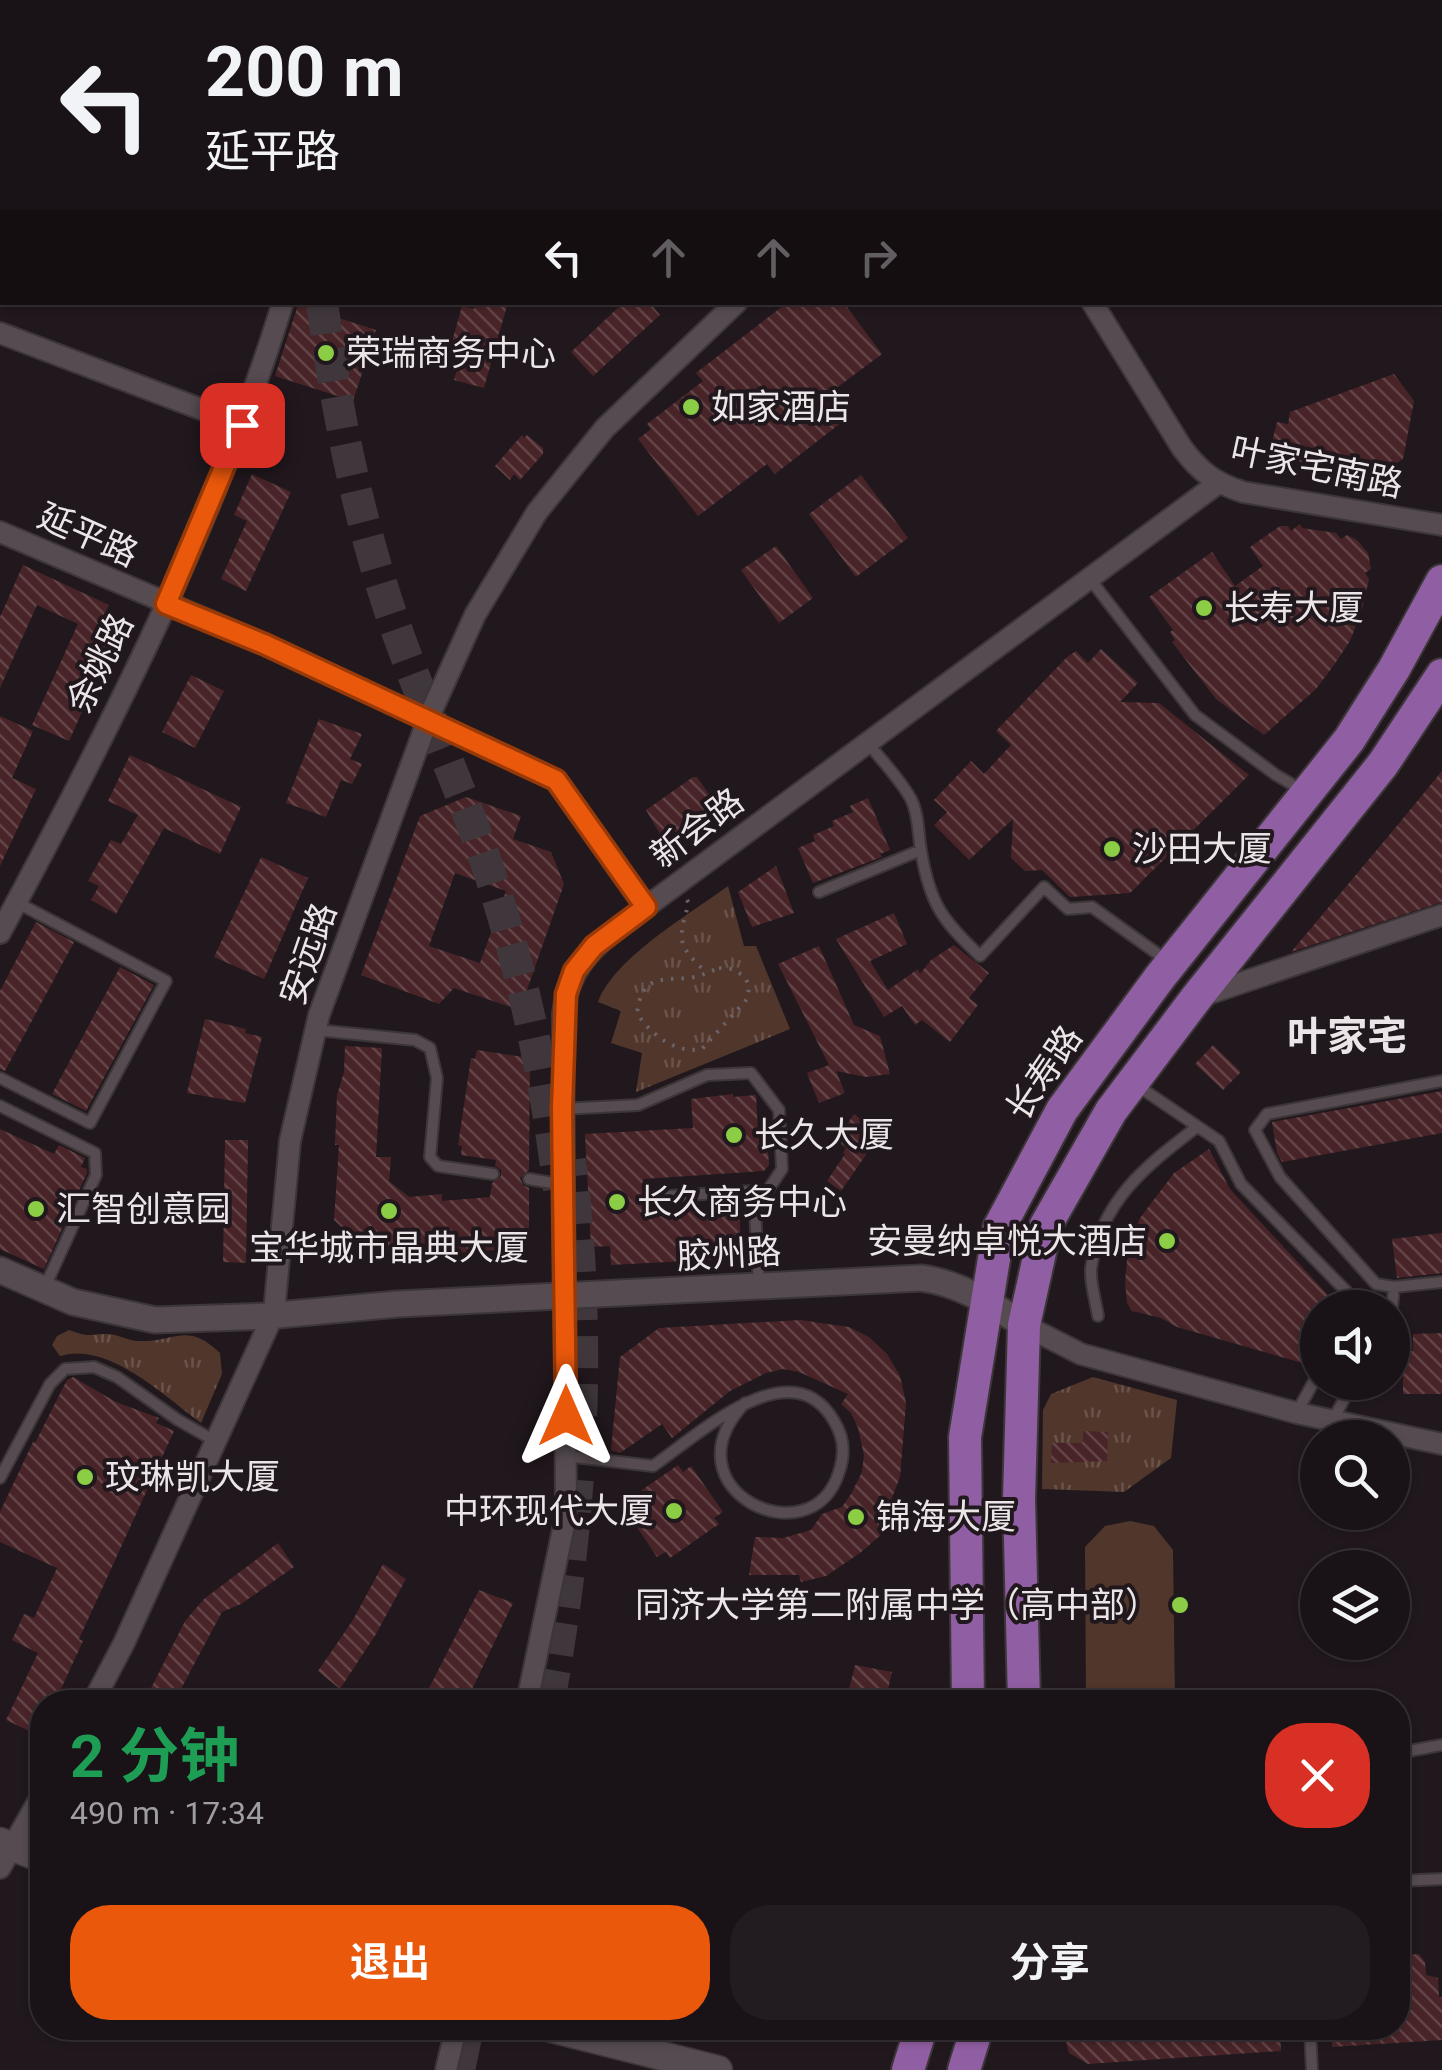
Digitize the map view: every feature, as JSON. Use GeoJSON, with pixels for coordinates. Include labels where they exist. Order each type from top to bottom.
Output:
{"type":"FeatureCollection","features":[{"type":"Feature","properties":{"kind":"main road","name":"长寿路"},"geometry":{"type":"LineString","coordinates":[[968,1690],[965,1436],[998,1228],[1062,1110],[1171,963],[1348,740],[1394,669],[1442,581]]}},
{"type":"Feature","properties":{"kind":"main road"},"geometry":{"type":"LineString","coordinates":[[1024,1690],[1020,1499],[1024,1325],[1046,1225],[1111,1111],[1384,764],[1442,676]]}},
{"type":"Feature","properties":{"kind":"main road"},"geometry":{"type":"LineString","coordinates":[[4,1852],[30,1856]]}},
{"type":"Feature","properties":{"kind":"main road"},"geometry":{"type":"LineString","coordinates":[[599,2040],[718,2070]]}},
{"type":"Feature","properties":{"kind":"main road"},"geometry":{"type":"LineString","coordinates":[[908,2070],[917,2040]]}},
{"type":"Feature","properties":{"kind":"main road"},"geometry":{"type":"LineString","coordinates":[[964,2070],[973,2040]]}},
{"type":"Feature","properties":{"kind":"street","name":"余姚路"},"geometry":{"type":"LineString","coordinates":[[0,933],[166,604],[242,425],[282,305]]}},
{"type":"Feature","properties":{"kind":"street","name":"安远路"},"geometry":{"type":"LineString","coordinates":[[99,1690],[274,1314],[290,1141],[316,1030],[428,719],[475,615],[537,512],[605,428],[734,305]]}},
{"type":"Feature","properties":{"kind":"street","name":"叶家宅南路"},"geometry":{"type":"LineString","coordinates":[[1094,305],[1182,448],[1196,468],[1217,484],[1242,492],[1442,525]]}},
{"type":"Feature","properties":{"kind":"street"},"geometry":{"type":"LineString","coordinates":[[0,333],[242,425]]}},
{"type":"Feature","properties":{"kind":"street","name":"新会路"},"geometry":{"type":"LineString","coordinates":[[530,1690],[566,1515],[563,1014],[574,971],[594,946],[1217,484]]}},
{"type":"Feature","properties":{"kind":"street","name":"延平路"},"geometry":{"type":"LineString","coordinates":[[0,532],[264,644],[556,780],[646,907]]}},
{"type":"Feature","properties":{"kind":"street"},"geometry":{"type":"LineString","coordinates":[[1197,997],[1442,915]]}},
{"type":"Feature","properties":{"kind":"street","name":"胶州路"},"geometry":{"type":"LineString","coordinates":[[0,1270],[73,1302],[155,1320],[921,1278],[950,1284],[985,1300],[1063,1348],[1333,1420]]}},
{"type":"Feature","properties":{"kind":"street","name":"胶州路"},"geometry":{"type":"LineString","coordinates":[[1410,1437],[1442,1444]]}},
{"type":"Feature","properties":{"kind":"street"},"geometry":{"type":"LineString","coordinates":[[4,1852],[30,1813]]}},
{"type":"Feature","properties":{"kind":"street"},"geometry":{"type":"LineString","coordinates":[[446,2070],[453,2040]]}},
{"type":"Feature","properties":{"kind":"lane"},"geometry":{"type":"LineString","coordinates":[[1089,579],[1195,715],[1276,775],[1307,792]]}},
{"type":"Feature","properties":{"kind":"lane"},"geometry":{"type":"LineString","coordinates":[[868,742],[910,798],[917,815],[928,885],[939,912],[980,956],[1044,888],[1068,909],[1092,907],[1171,963]]}},
{"type":"Feature","properties":{"kind":"lane"},"geometry":{"type":"LineString","coordinates":[[820,892],[921,850]]}},
{"type":"Feature","properties":{"kind":"lane"},"geometry":{"type":"LineString","coordinates":[[0,1078],[90,1123],[166,981],[16,902]]}},
{"type":"Feature","properties":{"kind":"lane"},"geometry":{"type":"LineString","coordinates":[[316,1030],[415,1040],[430,1048],[438,1078],[430,1157],[438,1166],[494,1174]]}},
{"type":"Feature","properties":{"kind":"lane"},"geometry":{"type":"LineString","coordinates":[[562,1109],[638,1104],[707,1075],[751,1074],[779,1110],[782,1170],[755,1210]]}},
{"type":"Feature","properties":{"kind":"lane"},"geometry":{"type":"LineString","coordinates":[[1442,1081],[1267,1114],[1254,1130],[1280,1177],[1376,1284],[1394,1287],[1442,1282]]}},
{"type":"Feature","properties":{"kind":"lane"},"geometry":{"type":"LineString","coordinates":[[1132,1082],[1219,1141],[1241,1184],[1345,1290]]}},
{"type":"Feature","properties":{"kind":"lane"},"geometry":{"type":"LineString","coordinates":[[0,1106],[94,1153],[96,1174],[44,1290]]}},
{"type":"Feature","properties":{"kind":"lane"},"geometry":{"type":"LineString","coordinates":[[1098,1316],[1091,1271],[1105,1221],[1136,1175],[1198,1127]]}},
{"type":"Feature","properties":{"kind":"lane"},"geometry":{"type":"LineString","coordinates":[[529,1180],[565,1185]]}},
{"type":"Feature","properties":{"kind":"lane"},"geometry":{"type":"LineString","coordinates":[[653,1197],[754,1191],[759,1287]]}},
{"type":"Feature","properties":{"kind":"lane"},"geometry":{"type":"LineString","coordinates":[[0,1478],[50,1384],[65,1369],[94,1367],[117,1377],[216,1442]]}},
{"type":"Feature","properties":{"kind":"lane"},"geometry":{"type":"LineString","coordinates":[[566,1456],[653,1466],[745,1403],[763,1394],[802,1394],[834,1418],[842,1438],[843,1458],[832,1486],[809,1507],[790,1513],[769,1512],[750,1505],[734,1492],[724,1475],[722,1436],[745,1403]]}},
{"type":"Feature","properties":{"kind":"lane"},"geometry":{"type":"LineString","coordinates":[[1297,1412],[1304,1400]]}},
{"type":"Feature","properties":{"kind":"lane"},"geometry":{"type":"LineString","coordinates":[[1333,1420],[1344,1400]]}},
{"type":"Feature","properties":{"kind":"lane"},"geometry":{"type":"LineString","coordinates":[[704,1432],[712,1430],[722,1436]]}},
{"type":"Feature","properties":{"kind":"lane"},"geometry":{"type":"LineString","coordinates":[[1410,1751],[1442,1745]]}},
{"type":"Feature","properties":{"kind":"lane"},"geometry":{"type":"LineString","coordinates":[[1410,1880],[1442,1879]]}},
{"type":"Feature","properties":{"kind":"lane"},"geometry":{"type":"LineString","coordinates":[[1311,2040],[1312,2070]]}},
{"type":"Feature","properties":{"kind":"path"},"geometry":{"type":"LineString","coordinates":[[676,885],[688,903],[679,936],[686,954],[707,973]]}},
{"type":"Feature","properties":{"kind":"path"},"geometry":{"type":"LineString","coordinates":[[719,968],[732,969],[750,985],[748,998],[702,1049],[692,1051],[661,1039],[636,1014],[644,989],[651,982],[707,973],[719,968]]}},
{"type":"Feature","properties":{"kind":"green space"},"geometry":{"type":"Polygon","coordinates":[[[728,886],[744,946],[756,946],[790,1029],[636,1092],[642,1053],[611,1043],[621,1011],[598,1002],[607,985],[636,953],[728,886]]]}},
{"type":"Feature","properties":{"kind":"green space"},"geometry":{"type":"Polygon","coordinates":[[[69,1330],[139,1341],[190,1335],[209,1343],[220,1353],[222,1374],[201,1423],[116,1363],[78,1353],[60,1356],[52,1345],[57,1336],[69,1330]]]}},
{"type":"Feature","properties":{"kind":"green space"},"geometry":{"type":"Polygon","coordinates":[[[1093,1377],[1177,1400],[1171,1458],[1124,1492],[1042,1489],[1043,1410],[1051,1394],[1093,1377]]]}},
{"type":"Feature","properties":{"kind":"green space"},"geometry":{"type":"Polygon","coordinates":[[[1130,1521],[1154,1526],[1173,1550],[1175,1690],[1086,1690],[1085,1547],[1105,1526],[1130,1521]]]}},
{"type":"Feature","properties":{"kind":"building","name":"荣瑞商务中心"},"geometry":{"type":"Polygon","coordinates":[[[298,305],[376,330],[353,401],[275,376],[298,305]]]}},
{"type":"Feature","properties":{"kind":"building"},"geometry":{"type":"Polygon","coordinates":[[[475,305],[507,305],[484,388],[454,380],[461,355],[449,352],[462,306],[474,309],[475,305]]]}},
{"type":"Feature","properties":{"kind":"building"},"geometry":{"type":"Polygon","coordinates":[[[621,305],[652,305],[660,315],[593,376],[571,352],[621,305]]]}},
{"type":"Feature","properties":{"kind":"building"},"geometry":{"type":"Polygon","coordinates":[[[784,305],[845,305],[882,354],[823,398],[842,422],[775,474],[767,464],[698,516],[638,439],[651,429],[647,424],[703,381],[696,373],[784,305]]]}},
{"type":"Feature","properties":{"kind":"building"},"geometry":{"type":"Polygon","coordinates":[[[1394,374],[1414,401],[1403,459],[1373,478],[1280,457],[1281,453],[1270,450],[1277,422],[1288,424],[1290,412],[1394,374]]]}},
{"type":"Feature","properties":{"kind":"building"},"geometry":{"type":"Polygon","coordinates":[[[522,435],[543,448],[543,454],[520,480],[514,474],[510,480],[495,466],[522,435]]]}},
{"type":"Feature","properties":{"kind":"building"},"geometry":{"type":"Polygon","coordinates":[[[252,474],[291,492],[246,591],[221,579],[247,521],[234,515],[252,474]]]}},
{"type":"Feature","properties":{"kind":"building"},"geometry":{"type":"Polygon","coordinates":[[[861,475],[908,538],[856,577],[809,514],[861,475]]]}},
{"type":"Feature","properties":{"kind":"building"},"geometry":{"type":"Polygon","coordinates":[[[1300,524],[1302,528],[1336,533],[1341,539],[1347,535],[1357,540],[1368,553],[1371,569],[1365,573],[1369,579],[1350,641],[1316,689],[1264,735],[1216,699],[1172,642],[1173,630],[1149,597],[1212,552],[1235,586],[1263,566],[1250,547],[1280,526],[1288,526],[1291,531],[1300,524]]]}},
{"type":"Feature","properties":{"kind":"building"},"geometry":{"type":"Polygon","coordinates":[[[776,546],[813,598],[779,623],[741,570],[776,546]]]}},
{"type":"Feature","properties":{"kind":"building"},"geometry":{"type":"Polygon","coordinates":[[[23,565],[109,605],[96,632],[114,640],[69,741],[32,725],[78,624],[37,605],[0,688],[0,617],[23,565]]]}},
{"type":"Feature","properties":{"kind":"building"},"geometry":{"type":"Polygon","coordinates":[[[1101,649],[1138,683],[1120,702],[1159,703],[1249,775],[1130,893],[1070,897],[1042,870],[1025,871],[1011,858],[1013,819],[969,860],[934,825],[947,812],[934,800],[971,761],[984,774],[1011,745],[996,731],[1067,657],[1076,651],[1088,663],[1101,649]]]}},
{"type":"Feature","properties":{"kind":"building"},"geometry":{"type":"Polygon","coordinates":[[[191,675],[224,691],[195,748],[162,732],[191,675]]]}},
{"type":"Feature","properties":{"kind":"building"},"geometry":{"type":"Polygon","coordinates":[[[0,716],[33,731],[12,778],[36,789],[0,866],[0,716]]]}},
{"type":"Feature","properties":{"kind":"building"},"geometry":{"type":"Polygon","coordinates":[[[319,719],[362,734],[350,759],[362,764],[352,784],[341,780],[326,817],[286,803],[319,719]]]}},
{"type":"Feature","properties":{"kind":"building"},"geometry":{"type":"Polygon","coordinates":[[[130,755],[241,807],[220,854],[164,828],[116,914],[91,900],[99,886],[88,881],[111,840],[121,844],[138,815],[108,801],[130,755]]]}},
{"type":"Feature","properties":{"kind":"building"},"geometry":{"type":"Polygon","coordinates":[[[1442,771],[1442,902],[1291,952],[1391,833],[1442,771]]]}},
{"type":"Feature","properties":{"kind":"building"},"geometry":{"type":"Polygon","coordinates":[[[697,777],[718,807],[678,836],[676,832],[660,834],[646,810],[697,777]]]}},
{"type":"Feature","properties":{"kind":"building"},"geometry":{"type":"Polygon","coordinates":[[[466,797],[521,816],[513,839],[551,852],[564,884],[520,1010],[454,988],[439,1004],[361,975],[420,816],[466,797]],[[455,873],[429,946],[480,963],[506,891],[455,873]]]}},
{"type":"Feature","properties":{"kind":"building"},"geometry":{"type":"Polygon","coordinates":[[[868,798],[890,850],[880,854],[882,857],[813,883],[798,848],[815,841],[813,835],[834,826],[832,821],[853,812],[850,806],[868,798]]]}},
{"type":"Feature","properties":{"kind":"building"},"geometry":{"type":"Polygon","coordinates":[[[261,857],[308,878],[264,979],[214,957],[261,857]]]}},
{"type":"Feature","properties":{"kind":"building"},"geometry":{"type":"Polygon","coordinates":[[[776,866],[794,913],[752,927],[738,892],[776,866]]]}},
{"type":"Feature","properties":{"kind":"building"},"geometry":{"type":"Polygon","coordinates":[[[894,913],[907,944],[870,961],[888,990],[918,969],[920,974],[931,960],[954,945],[989,973],[969,998],[978,1005],[950,1042],[922,1020],[915,1025],[902,1006],[884,1017],[836,939],[894,913]]]}},
{"type":"Feature","properties":{"kind":"building"},"geometry":{"type":"Polygon","coordinates":[[[36,922],[74,942],[5,1071],[0,1069],[0,991],[36,922]]]}},
{"type":"Feature","properties":{"kind":"building"},"geometry":{"type":"Polygon","coordinates":[[[819,946],[854,1025],[880,1036],[890,1074],[866,1077],[836,1071],[845,1093],[819,1103],[807,1073],[829,1065],[778,964],[819,946]]]}},
{"type":"Feature","properties":{"kind":"building"},"geometry":{"type":"Polygon","coordinates":[[[120,967],[154,985],[86,1111],[52,1094],[120,967]]]}},
{"type":"Feature","properties":{"kind":"building"},"geometry":{"type":"Polygon","coordinates":[[[205,1019],[262,1037],[245,1103],[187,1093],[205,1019]]]}},
{"type":"Feature","properties":{"kind":"building"},"geometry":{"type":"Polygon","coordinates":[[[1213,1045],[1241,1072],[1223,1090],[1195,1064],[1213,1045]]]}},
{"type":"Feature","properties":{"kind":"building"},"geometry":{"type":"Polygon","coordinates":[[[345,1046],[382,1048],[376,1157],[391,1157],[389,1181],[409,1197],[442,1194],[442,1201],[490,1197],[492,1183],[501,1176],[496,1160],[461,1155],[462,1146],[458,1145],[471,1058],[475,1059],[477,1050],[530,1058],[529,1170],[520,1178],[529,1188],[529,1230],[508,1249],[444,1254],[444,1248],[367,1251],[334,1220],[339,1145],[335,1145],[337,1095],[344,1072],[345,1046]]]}},
{"type":"Feature","properties":{"kind":"building"},"geometry":{"type":"Polygon","coordinates":[[[1442,1091],[1442,1133],[1282,1162],[1277,1153],[1272,1122],[1442,1091]]]}},
{"type":"Feature","properties":{"kind":"building","name":"长久商务中心"},"geometry":{"type":"Polygon","coordinates":[[[756,1095],[758,1131],[767,1138],[769,1165],[764,1171],[643,1179],[645,1214],[697,1208],[698,1212],[739,1209],[742,1258],[611,1265],[610,1246],[591,1247],[585,1134],[693,1128],[691,1099],[756,1095]]]}},
{"type":"Feature","properties":{"kind":"building"},"geometry":{"type":"Polygon","coordinates":[[[854,1114],[881,1133],[841,1191],[827,1181],[845,1154],[846,1148],[836,1141],[854,1114]]]}},
{"type":"Feature","properties":{"kind":"building","name":"汇智创意园"},"geometry":{"type":"Polygon","coordinates":[[[0,1129],[54,1154],[59,1145],[85,1158],[81,1167],[87,1173],[44,1269],[0,1249],[0,1129]]]}},
{"type":"Feature","properties":{"kind":"building"},"geometry":{"type":"Polygon","coordinates":[[[225,1140],[248,1140],[246,1263],[223,1262],[225,1140]]]}},
{"type":"Feature","properties":{"kind":"building"},"geometry":{"type":"Polygon","coordinates":[[[1209,1149],[1230,1189],[1323,1290],[1300,1290],[1300,1362],[1132,1311],[1125,1282],[1128,1250],[1140,1218],[1174,1173],[1209,1149]]]}},
{"type":"Feature","properties":{"kind":"building"},"geometry":{"type":"Polygon","coordinates":[[[1442,1233],[1442,1273],[1397,1278],[1392,1239],[1442,1233]]]}},
{"type":"Feature","properties":{"kind":"building"},"geometry":{"type":"Polygon","coordinates":[[[800,1320],[849,1327],[869,1337],[887,1354],[900,1376],[906,1403],[900,1477],[888,1508],[895,1512],[882,1534],[860,1553],[826,1576],[801,1582],[799,1575],[749,1575],[755,1537],[783,1538],[811,1530],[822,1514],[842,1507],[851,1494],[862,1472],[864,1455],[858,1428],[841,1404],[848,1394],[799,1372],[783,1369],[766,1373],[730,1391],[672,1438],[662,1424],[620,1453],[611,1450],[620,1357],[659,1328],[800,1320]]]}},
{"type":"Feature","properties":{"kind":"building"},"geometry":{"type":"Polygon","coordinates":[[[1442,1333],[1442,1394],[1410,1394],[1413,1334],[1442,1333]]]}},
{"type":"Feature","properties":{"kind":"building","name":"玟琳凯大厦"},"geometry":{"type":"Polygon","coordinates":[[[73,1377],[116,1402],[159,1418],[156,1423],[174,1431],[79,1639],[83,1641],[61,1690],[30,1690],[30,1731],[6,1720],[38,1653],[12,1640],[24,1614],[34,1618],[57,1568],[0,1542],[0,1512],[67,1380],[73,1377]]]}},
{"type":"Feature","properties":{"kind":"building"},"geometry":{"type":"Polygon","coordinates":[[[1083,1431],[1108,1432],[1107,1461],[1051,1463],[1052,1443],[1083,1443],[1083,1431]]]}},
{"type":"Feature","properties":{"kind":"building","name":"中环现代大厦"},"geometry":{"type":"Polygon","coordinates":[[[678,1465],[683,1472],[691,1466],[723,1512],[714,1518],[719,1524],[670,1558],[666,1552],[657,1557],[626,1511],[634,1506],[629,1499],[678,1465]]]}},
{"type":"Feature","properties":{"kind":"building"},"geometry":{"type":"Polygon","coordinates":[[[278,1543],[294,1567],[241,1604],[222,1612],[180,1690],[150,1690],[185,1621],[204,1599],[278,1543]]]}},
{"type":"Feature","properties":{"kind":"building"},"geometry":{"type":"Polygon","coordinates":[[[383,1564],[406,1579],[340,1689],[318,1671],[353,1620],[383,1564]]]}},
{"type":"Feature","properties":{"kind":"building"},"geometry":{"type":"Polygon","coordinates":[[[479,1590],[513,1603],[472,1690],[428,1690],[479,1590]]]}},
{"type":"Feature","properties":{"kind":"building"},"geometry":{"type":"Polygon","coordinates":[[[855,1665],[892,1672],[888,1690],[849,1690],[855,1665]]]}},
{"type":"Feature","properties":{"kind":"building"},"geometry":{"type":"Polygon","coordinates":[[[1419,1954],[1425,1962],[1426,1975],[1438,1978],[1442,2040],[1332,2047],[1332,2040],[1410,2040],[1410,1955],[1419,1954]]]}},
{"type":"Feature","properties":{"kind":"building"},"geometry":{"type":"Polygon","coordinates":[[[1065,2040],[1281,2040],[1281,2051],[1088,2064],[1069,2053],[1065,2040]]]}},
{"type":"Feature","properties":{"kind":"tunnel"},"geometry":{"type":"LineString","coordinates":[[322,305],[344,437],[377,570],[403,648],[478,839],[514,954],[548,1109],[559,1189]]}},
{"type":"Feature","properties":{"kind":"tunnel"},"geometry":{"type":"LineString","coordinates":[[551,1690],[569,1566],[580,1432],[581,1297],[570,1160]]}},
{"type":"Feature","properties":{"kind":"tunnel"},"geometry":{"type":"LineString","coordinates":[[459,2070],[465,2040]]}},
{"type":"Feature","properties":{"kind":"place","name":"荣瑞商务中心"},"geometry":{"type":"Point","coordinates":[326,353]}},
{"type":"Feature","properties":{"kind":"place","name":"如家酒店"},"geometry":{"type":"Point","coordinates":[691,407]}},
{"type":"Feature","properties":{"kind":"place","name":"长寿大厦"},"geometry":{"type":"Point","coordinates":[1204,608]}},
{"type":"Feature","properties":{"kind":"place","name":"沙田大厦"},"geometry":{"type":"Point","coordinates":[1112,849]}},
{"type":"Feature","properties":{"kind":"place","name":"长久大厦"},"geometry":{"type":"Point","coordinates":[734,1135]}},
{"type":"Feature","properties":{"kind":"place","name":"长久商务中心"},"geometry":{"type":"Point","coordinates":[617,1202]}},
{"type":"Feature","properties":{"kind":"place","name":"汇智创意园"},"geometry":{"type":"Point","coordinates":[36,1209]}},
{"type":"Feature","properties":{"kind":"place","name":"宝华城市晶典大厦"},"geometry":{"type":"Point","coordinates":[389,1211]}},
{"type":"Feature","properties":{"kind":"place","name":"安曼纳卓悦大酒店"},"geometry":{"type":"Point","coordinates":[1167,1241]}},
{"type":"Feature","properties":{"kind":"place","name":"玟琳凯大厦"},"geometry":{"type":"Point","coordinates":[85,1477]}},
{"type":"Feature","properties":{"kind":"place","name":"中环现代大厦"},"geometry":{"type":"Point","coordinates":[674,1511]}},
{"type":"Feature","properties":{"kind":"place","name":"锦海大厦"},"geometry":{"type":"Point","coordinates":[856,1517]}},
{"type":"Feature","properties":{"kind":"place","name":"同济大学第二附属中学（高中部）"},"geometry":{"type":"Point","coordinates":[1180,1605]}},
{"type":"Feature","properties":{"kind":"district","name":"叶家宅"},"geometry":{"type":"Point","coordinates":[1347,1036]}},
{"type":"Feature","properties":{"kind":"route"},"geometry":{"type":"LineString","coordinates":[[242,425],[166,604],[264,644],[556,780],[646,907],[594,946],[574,971],[566,994],[562,1109],[566,1416]]}}]}
